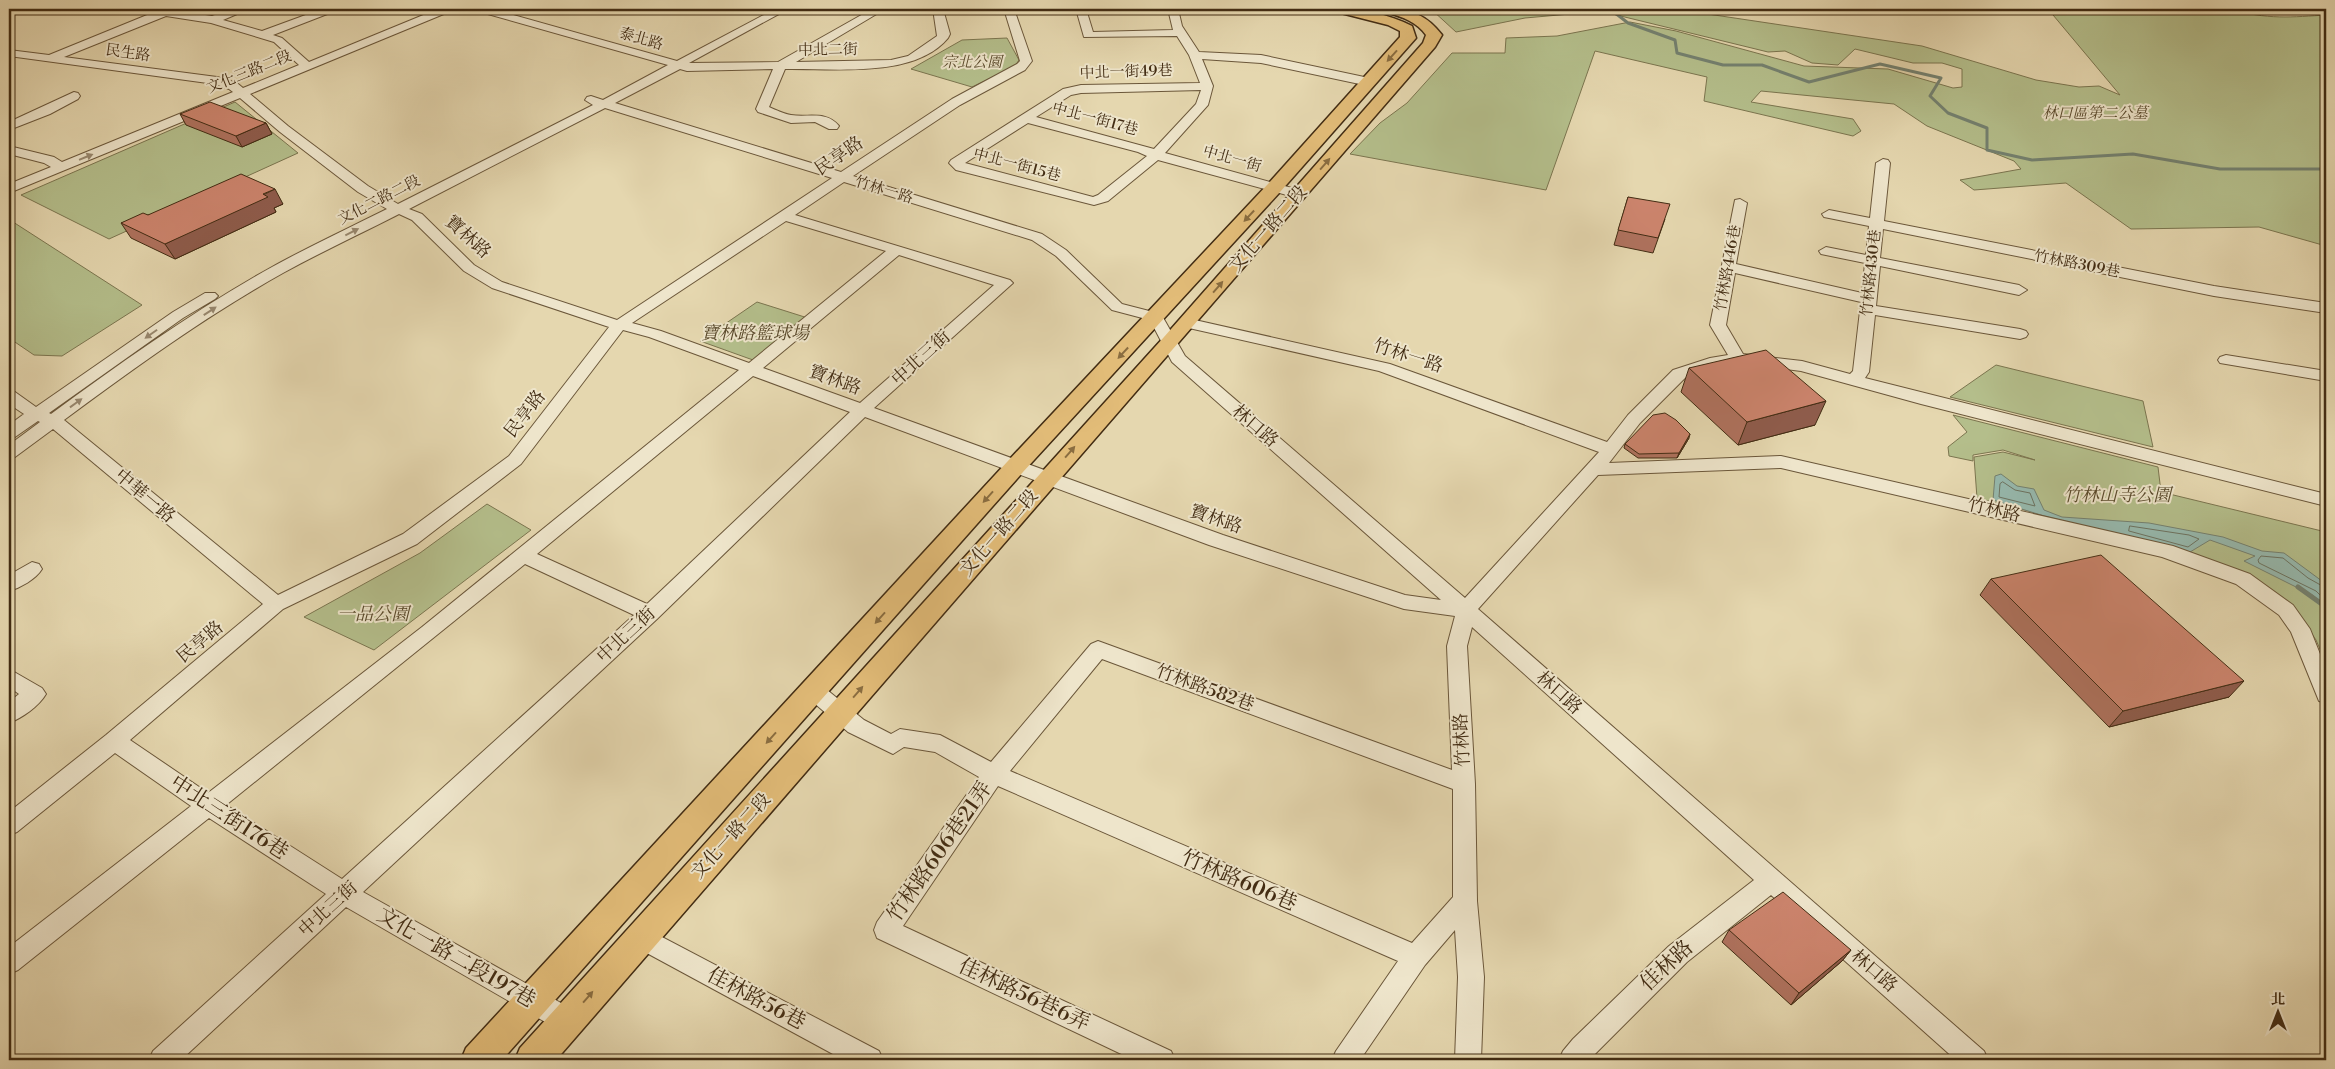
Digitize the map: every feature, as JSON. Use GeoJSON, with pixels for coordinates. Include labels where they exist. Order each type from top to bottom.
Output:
{"type":"FeatureCollection","features":[{"type":"Feature","properties":{"kind":"main road"},"geometry":{"type":"LineString","coordinates":[[1342,9],[1393,14]]}},
{"type":"Feature","properties":{"kind":"main road","name":"文化一路二段"},"geometry":{"type":"LineString","coordinates":[[479,1060],[1016,467],[1274,188],[1408,38],[1407,29],[1393,14]]}},
{"type":"Feature","properties":{"kind":"main road","name":"文化一路二段"},"geometry":{"type":"LineString","coordinates":[[533,1060],[1178,332],[1430,44],[1434,35],[1428,26],[1393,14]]}},
{"type":"Feature","properties":{"kind":"main road"},"geometry":{"type":"LineString","coordinates":[[1156,317],[1178,332]]}},
{"type":"Feature","properties":{"kind":"street"},"geometry":{"type":"LineString","coordinates":[[146,9],[170,10],[213,20],[278,40],[303,63]]}},
{"type":"Feature","properties":{"kind":"street"},"geometry":{"type":"LineString","coordinates":[[213,20],[240,9]]}},
{"type":"Feature","properties":{"kind":"street"},"geometry":{"type":"LineString","coordinates":[[263,35],[332,9]]}},
{"type":"Feature","properties":{"kind":"street","name":"文化三路二段"},"geometry":{"type":"LineString","coordinates":[[9,177],[54,164],[431,9]]}},
{"type":"Feature","properties":{"kind":"street","name":"文化三路二段"},"geometry":{"type":"LineString","coordinates":[[303,63],[447,9]]}},
{"type":"Feature","properties":{"kind":"street","name":"泰北路"},"geometry":{"type":"LineString","coordinates":[[481,9],[671,63]]}},
{"type":"Feature","properties":{"kind":"street","name":"文化二路二段"},"geometry":{"type":"LineString","coordinates":[[9,453],[174,334],[228,299],[391,206],[597,102],[671,63],[766,9]]}},
{"type":"Feature","properties":{"kind":"street","name":"文化二路二段"},"geometry":{"type":"LineString","coordinates":[[671,63],[783,9]]}},
{"type":"Feature","properties":{"kind":"street"},"geometry":{"type":"LineString","coordinates":[[833,126],[817,118],[791,119],[762,110],[780,66],[880,9]]}},
{"type":"Feature","properties":{"kind":"street","name":"中北二街"},"geometry":{"type":"LineString","coordinates":[[671,63],[687,67],[904,62],[942,38],[944,34],[938,9]]}},
{"type":"Feature","properties":{"kind":"street","name":"民享路"},"geometry":{"type":"LineString","coordinates":[[9,825],[114,741],[276,604],[410,539],[515,460],[618,326],[956,102],[1021,67],[1026,61],[1009,9]]}},
{"type":"Feature","properties":{"kind":"street"},"geometry":{"type":"LineString","coordinates":[[1081,9],[1088,35],[1181,33]]}},
{"type":"Feature","properties":{"kind":"street"},"geometry":{"type":"LineString","coordinates":[[1156,155],[1202,105],[1207,86],[1195,56],[1176,26],[1173,9]]}},
{"type":"Feature","properties":{"kind":"street"},"geometry":{"type":"LineString","coordinates":[[50,58],[170,10]]}},
{"type":"Feature","properties":{"kind":"street","name":"民生路"},"geometry":{"type":"LineString","coordinates":[[9,53],[217,81],[237,90]]}},
{"type":"Feature","properties":{"kind":"street"},"geometry":{"type":"LineString","coordinates":[[1195,56],[1260,59],[1369,82]]}},
{"type":"Feature","properties":{"kind":"street","name":"中北一街49巷"},"geometry":{"type":"LineString","coordinates":[[1025,118],[1067,92],[1081,88],[1207,86]]}},
{"type":"Feature","properties":{"kind":"street","name":"寶林路"},"geometry":{"type":"LineString","coordinates":[[237,90],[347,177],[391,206],[417,217],[469,268],[497,285],[618,326],[655,334],[1216,540],[1404,602],[1466,610]]}},
{"type":"Feature","properties":{"kind":"street"},"geometry":{"type":"LineString","coordinates":[[9,126],[46,111],[74,96]]}},
{"type":"Feature","properties":{"kind":"street","name":"竹林一路"},"geometry":{"type":"LineString","coordinates":[[597,102],[1036,237],[1061,253],[1117,306],[1156,317]]}},
{"type":"Feature","properties":{"kind":"street","name":"中北一街17巷"},"geometry":{"type":"LineString","coordinates":[[1025,118],[1143,149],[1156,155]]}},
{"type":"Feature","properties":{"kind":"street","name":"中北一街15巷"},"geometry":{"type":"LineString","coordinates":[[1025,118],[956,162],[961,167],[970,170],[1094,201],[1103,198],[1156,155]]}},
{"type":"Feature","properties":{"kind":"street"},"geometry":{"type":"LineString","coordinates":[[9,150],[54,164]]}},
{"type":"Feature","properties":{"kind":"street","name":"中北一街"},"geometry":{"type":"LineString","coordinates":[[1156,155],[1298,194]]}},
{"type":"Feature","properties":{"kind":"street","name":"竹林路430巷"},"geometry":{"type":"LineString","coordinates":[[1854,380],[1861,372],[1883,163]]}},
{"type":"Feature","properties":{"kind":"street","name":"文化三路二段"},"geometry":{"type":"LineString","coordinates":[[9,189],[54,164]]}},
{"type":"Feature","properties":{"kind":"street","name":"竹林路446巷"},"geometry":{"type":"LineString","coordinates":[[1738,358],[1718,325],[1740,202]]}},
{"type":"Feature","properties":{"kind":"street","name":"文化二路二段"},"geometry":{"type":"LineString","coordinates":[[9,433],[178,315],[228,284],[280,255],[391,206]]}},
{"type":"Feature","properties":{"kind":"street","name":"竹林路309巷"},"geometry":{"type":"LineString","coordinates":[[1829,214],[2214,291],[2326,308]]}},
{"type":"Feature","properties":{"kind":"street","name":"中北三街"},"geometry":{"type":"LineString","coordinates":[[162,1060],[650,614],[861,411],[1005,283],[785,216]]}},
{"type":"Feature","properties":{"kind":"street"},"geometry":{"type":"LineString","coordinates":[[9,962],[524,555],[897,250]]}},
{"type":"Feature","properties":{"kind":"street"},"geometry":{"type":"LineString","coordinates":[[1826,251],[2019,290]]}},
{"type":"Feature","properties":{"kind":"street"},"geometry":{"type":"LineString","coordinates":[[1728,267],[1868,304],[2020,334]]}},
{"type":"Feature","properties":{"kind":"street","name":"竹林一路"},"geometry":{"type":"LineString","coordinates":[[1178,332],[1384,367],[1610,450]]}},
{"type":"Feature","properties":{"kind":"street","name":"林口路"},"geometry":{"type":"LineString","coordinates":[[1178,332],[1178,359],[1466,610],[1975,1060]]}},
{"type":"Feature","properties":{"kind":"street","name":"竹林路"},"geometry":{"type":"LineString","coordinates":[[1468,1060],[1471,977],[1465,901],[1464,784],[1457,646],[1466,610],[1594,469],[1634,419],[1679,374],[1716,361],[1738,358],[1767,360],[1802,366],[2326,500]]}},
{"type":"Feature","properties":{"kind":"street"},"geometry":{"type":"LineString","coordinates":[[2226,360],[2326,376]]}},
{"type":"Feature","properties":{"kind":"street","name":"中華一路"},"geometry":{"type":"LineString","coordinates":[[9,396],[35,414],[53,420],[276,604]]}},
{"type":"Feature","properties":{"kind":"street","name":"竹林路"},"geometry":{"type":"LineString","coordinates":[[1594,469],[1781,462],[2166,551],[2243,579],[2286,610],[2300,629],[2326,695]]}},
{"type":"Feature","properties":{"kind":"street"},"geometry":{"type":"LineString","coordinates":[[524,555],[650,614]]}},
{"type":"Feature","properties":{"kind":"street"},"geometry":{"type":"LineString","coordinates":[[9,584],[32,569]]}},
{"type":"Feature","properties":{"kind":"street","name":"竹林路582巷"},"geometry":{"type":"LineString","coordinates":[[994,774],[1098,649],[1464,784]]}},
{"type":"Feature","properties":{"kind":"street"},"geometry":{"type":"LineString","coordinates":[[9,677],[35,694],[9,714]]}},
{"type":"Feature","properties":{"kind":"street"},"geometry":{"type":"LineString","coordinates":[[814,691],[856,726],[894,745],[900,738],[940,744],[967,762],[994,774]]}},
{"type":"Feature","properties":{"kind":"street","name":"中北三街176巷"},"geometry":{"type":"LineString","coordinates":[[114,741],[345,894]]}},
{"type":"Feature","properties":{"kind":"street","name":"竹林路606巷21弄"},"geometry":{"type":"LineString","coordinates":[[886,930],[994,774]]}},
{"type":"Feature","properties":{"kind":"street","name":"竹林路606巷"},"geometry":{"type":"LineString","coordinates":[[994,774],[1416,957]]}},
{"type":"Feature","properties":{"kind":"street","name":"佳林路"},"geometry":{"type":"LineString","coordinates":[[1572,1060],[1678,954],[1770,880]]}},
{"type":"Feature","properties":{"kind":"street","name":"文化一路二段197巷"},"geometry":{"type":"LineString","coordinates":[[345,894],[568,1021]]}},
{"type":"Feature","properties":{"kind":"street"},"geometry":{"type":"LineString","coordinates":[[1345,1060],[1416,957],[1465,901]]}},
{"type":"Feature","properties":{"kind":"street","name":"佳林路56巷6弄"},"geometry":{"type":"LineString","coordinates":[[886,930],[1162,1060]]}},
{"type":"Feature","properties":{"kind":"street","name":"佳林路56巷"},"geometry":{"type":"LineString","coordinates":[[641,937],[870,1060]]}},
{"type":"Feature","properties":{"kind":"green space"},"geometry":{"type":"Polygon","coordinates":[[[1570,9],[1570,14],[1525,18],[1456,32],[1432,10],[1570,9]]]}},
{"type":"Feature","properties":{"kind":"green space","name":"林口區第二公墓"},"geometry":{"type":"Polygon","coordinates":[[[1592,9],[1689,9],[1701,13],[1922,46],[2036,80],[2079,87],[2099,86],[2120,95],[2048,9],[2233,9],[2267,16],[2326,15],[2326,246],[2259,227],[2131,229],[2066,183],[1974,190],[1960,180],[2021,169],[2014,161],[1927,126],[1894,104],[1761,91],[1751,102],[1853,119],[1861,131],[1853,136],[1704,101],[1707,77],[1595,51],[1546,190],[1350,154],[1380,123],[1407,103],[1452,53],[1505,53],[1506,38],[1557,36],[1630,22],[1676,31],[1804,66],[1888,69],[1953,88],[1962,87],[1962,69],[1942,63],[1913,63],[1855,49],[1838,65],[1812,63],[1785,51],[1768,52],[1592,9]]]}},
{"type":"Feature","properties":{"kind":"green space","name":"宗北公園"},"geometry":{"type":"Polygon","coordinates":[[[1007,38],[1019,60],[1015,66],[972,87],[911,69],[962,40],[1007,38]]]}},
{"type":"Feature","properties":{"kind":"green space"},"geometry":{"type":"Polygon","coordinates":[[[235,102],[298,153],[109,239],[21,195],[235,102]]]}},
{"type":"Feature","properties":{"kind":"green space"},"geometry":{"type":"Polygon","coordinates":[[[9,220],[142,305],[62,356],[34,355],[9,338],[9,220]]]}},
{"type":"Feature","properties":{"kind":"green space","name":"寶林路籃球場"},"geometry":{"type":"Polygon","coordinates":[[[757,302],[811,319],[753,360],[700,341],[757,302]]]}},
{"type":"Feature","properties":{"kind":"green space"},"geometry":{"type":"Polygon","coordinates":[[[1996,365],[2143,401],[2153,447],[1950,397],[1996,365]]]}},
{"type":"Feature","properties":{"kind":"green space","name":"竹林山寺公園"},"geometry":{"type":"Polygon","coordinates":[[[1953,415],[2158,467],[2161,492],[2326,532],[2326,663],[2316,640],[2295,609],[2144,540],[1977,498],[1974,457],[2003,452],[2035,460],[2003,450],[1973,455],[1973,461],[1949,456],[1948,447],[1967,432],[1953,415]]]}},
{"type":"Feature","properties":{"kind":"green space","name":"一品公園"},"geometry":{"type":"Polygon","coordinates":[[[487,504],[531,530],[374,650],[304,617],[420,553],[487,504]]]}},
{"type":"Feature","properties":{"kind":"water"},"geometry":{"type":"Polygon","coordinates":[[[2001,474],[2017,486],[2034,489],[2044,510],[2062,517],[2149,523],[2223,537],[2262,551],[2284,553],[2326,584],[2326,608],[2314,596],[2244,561],[2255,556],[2210,540],[2190,552],[2044,516],[1993,500],[1995,476],[2001,474]]]}},
{"type":"Feature","properties":{"kind":"building"},"geometry":{"type":"Polygon","coordinates":[[[210,102],[266,123],[236,136],[180,114],[210,102]]]}},
{"type":"Feature","properties":{"kind":"building"},"geometry":{"type":"Polygon","coordinates":[[[241,174],[275,189],[263,194],[268,197],[165,244],[121,223],[143,213],[148,215],[241,174]]]}},
{"type":"Feature","properties":{"kind":"building"},"geometry":{"type":"Polygon","coordinates":[[[1628,197],[1670,204],[1658,238],[1618,230],[1628,197]]]}},
{"type":"Feature","properties":{"kind":"building"},"geometry":{"type":"Polygon","coordinates":[[[1766,350],[1826,401],[1747,422],[1689,368],[1766,350]]]}},
{"type":"Feature","properties":{"kind":"building"},"geometry":{"type":"Polygon","coordinates":[[[1665,413],[1676,420],[1690,434],[1679,453],[1639,454],[1625,444],[1653,415],[1665,413]]]}},
{"type":"Feature","properties":{"kind":"building"},"geometry":{"type":"Polygon","coordinates":[[[2101,555],[2244,681],[2123,711],[1991,579],[2101,555]]]}},
{"type":"Feature","properties":{"kind":"building"},"geometry":{"type":"Polygon","coordinates":[[[1783,892],[1851,950],[1799,993],[1729,930],[1783,892]]]}},
{"type":"Feature","properties":{"kind":"waterway"},"geometry":{"type":"LineString","coordinates":[[1610,9],[1628,23],[1675,40],[1677,53],[1723,65],[1762,65],[1809,82],[1880,64],[1941,78],[1930,96],[1948,113],[1987,128],[1987,150],[2032,160],[2133,154],[2220,169],[2326,169]]}},
{"type":"Feature","properties":{"kind":"waterway"},"geometry":{"type":"LineString","coordinates":[[2298,587],[2326,607]]}}]}
